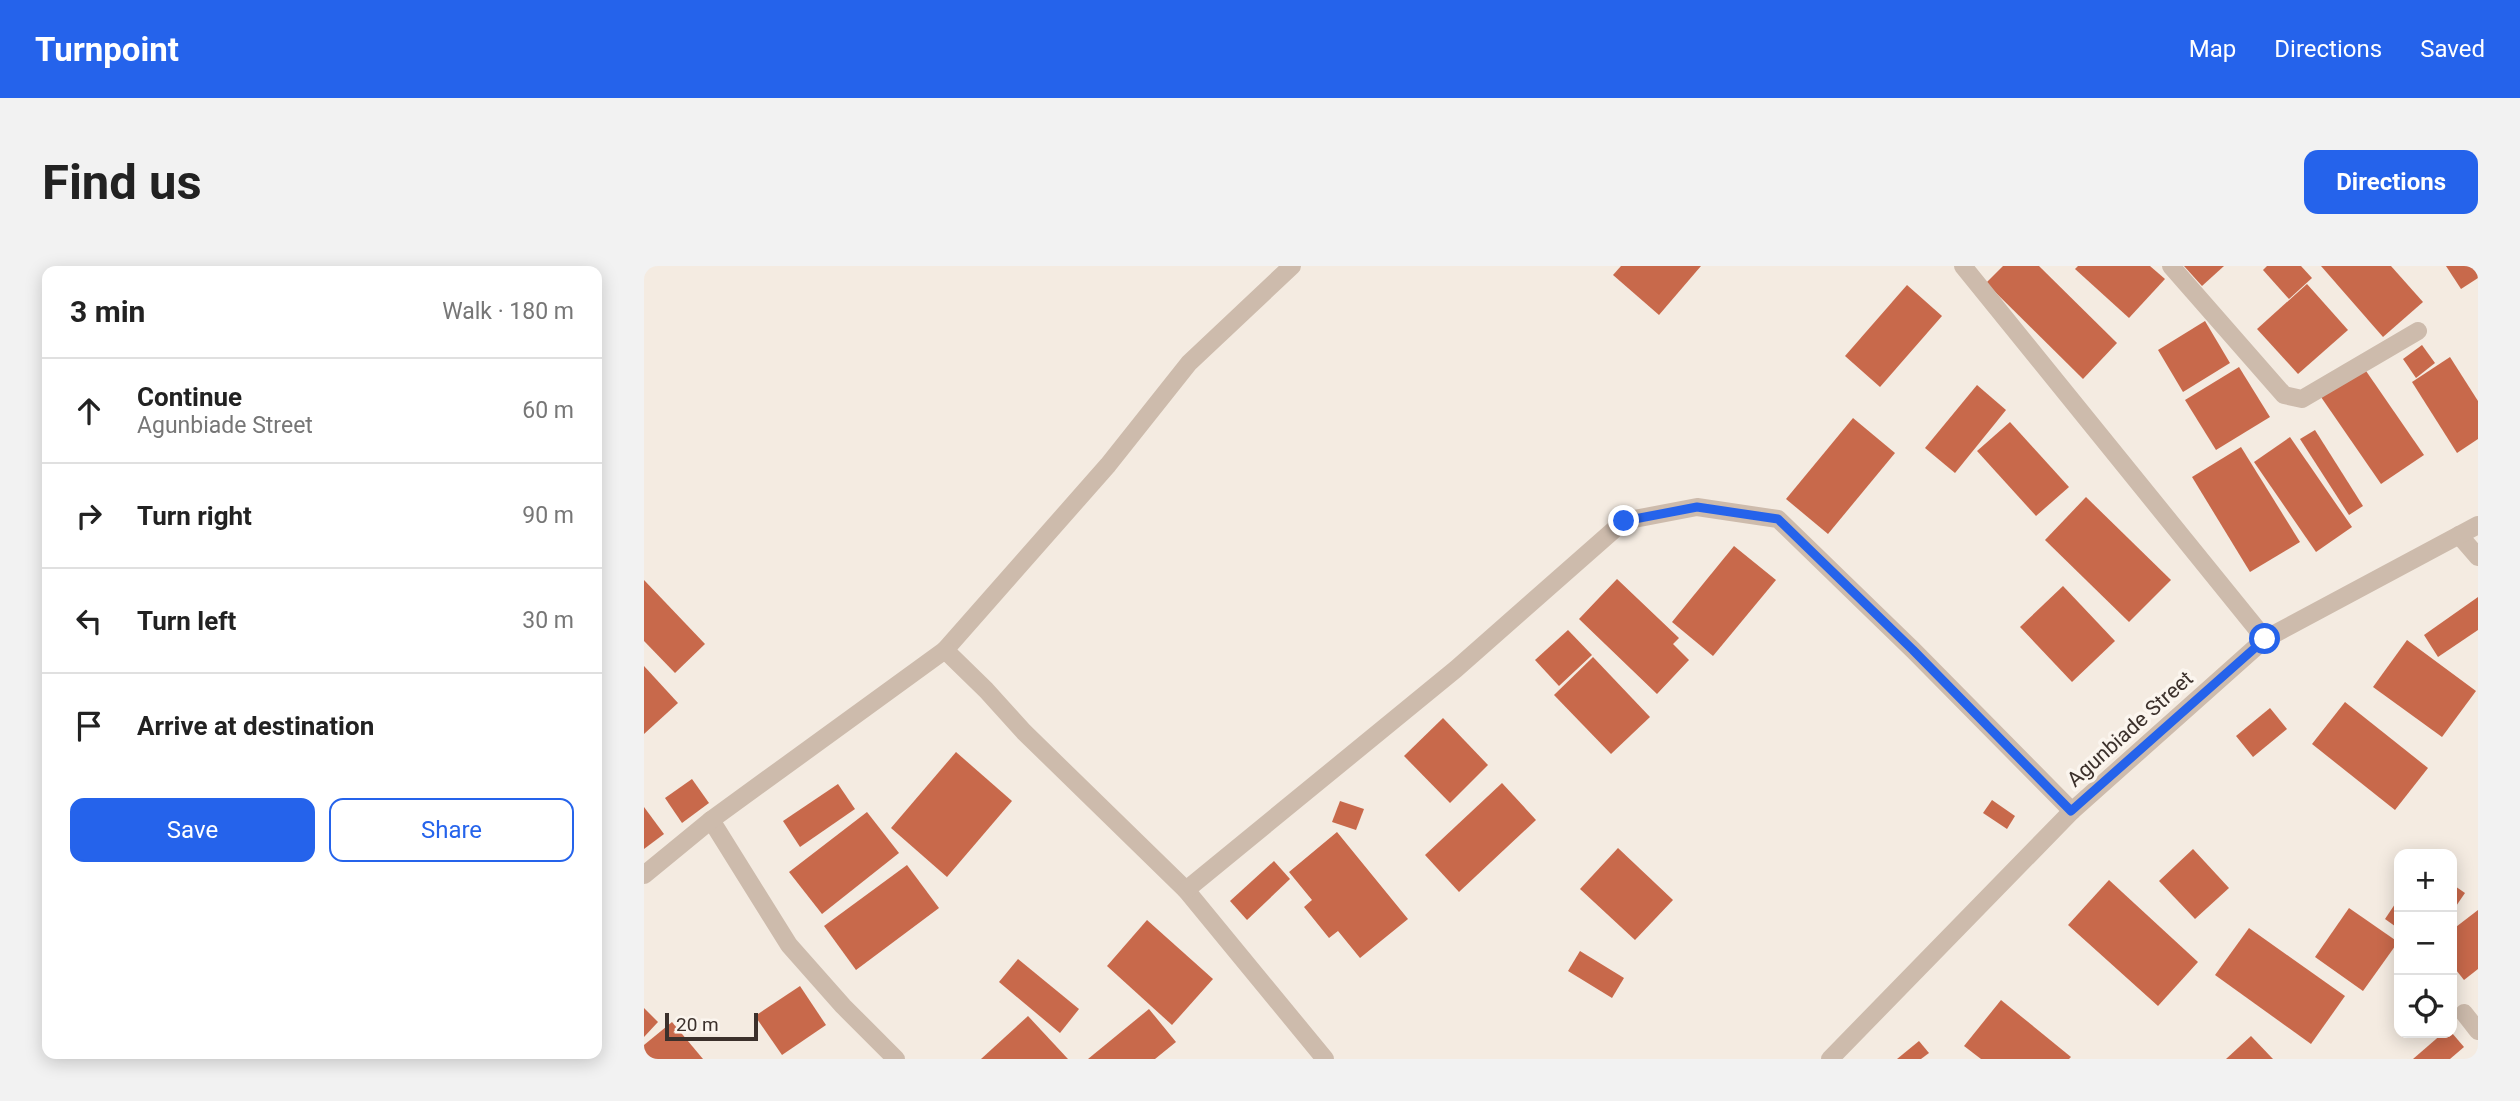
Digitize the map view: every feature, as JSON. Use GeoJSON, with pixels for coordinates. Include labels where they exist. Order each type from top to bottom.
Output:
{"type":"FeatureCollection","features":[{"type":"Feature","properties":{"kind":"street"},"geometry":{"type":"LineString","coordinates":[[644,875],[710,820],[945,650],[1108,466],[1189,363],[1292,266]]}},
{"type":"Feature","properties":{"kind":"street"},"geometry":{"type":"LineString","coordinates":[[1963,266],[2265,639]]}},
{"type":"Feature","properties":{"kind":"street"},"geometry":{"type":"LineString","coordinates":[[2171,266],[2284,395],[2302,399],[2418,331]]}},
{"type":"Feature","properties":{"kind":"street"},"geometry":{"type":"LineString","coordinates":[[1186,890],[1456,669],[1624,521],[1697,507],[1778,519],[1913,650],[2071,811]]}},
{"type":"Feature","properties":{"kind":"street","name":"Agunbiade Street"},"geometry":{"type":"LineString","coordinates":[[1830,1059],[2071,811],[2265,639],[2478,525]]}},
{"type":"Feature","properties":{"kind":"street"},"geometry":{"type":"LineString","coordinates":[[2459,535],[2478,558]]}},
{"type":"Feature","properties":{"kind":"street"},"geometry":{"type":"LineString","coordinates":[[945,650],[1024,732],[1186,890],[1325,1059]]}},
{"type":"Feature","properties":{"kind":"street"},"geometry":{"type":"LineString","coordinates":[[710,820],[789,945],[842,1006],[896,1059]]}},
{"type":"Feature","properties":{"kind":"street"},"geometry":{"type":"LineString","coordinates":[[2464,1013],[2478,1031]]}},
{"type":"Feature","properties":{"kind":"building"},"geometry":{"type":"Polygon","coordinates":[[[1621,266],[1701,266],[1659,315],[1613,275],[1621,266]]]}},
{"type":"Feature","properties":{"kind":"building"},"geometry":{"type":"Polygon","coordinates":[[[2003,266],[2039,266],[2117,343],[2083,379],[1986,283],[2003,266]]]}},
{"type":"Feature","properties":{"kind":"building"},"geometry":{"type":"Polygon","coordinates":[[[2078,266],[2150,266],[2165,279],[2129,318],[2075,269],[2078,266]]]}},
{"type":"Feature","properties":{"kind":"building"},"geometry":{"type":"Polygon","coordinates":[[[2184,266],[2224,266],[2202,286],[2184,266]]]}},
{"type":"Feature","properties":{"kind":"building"},"geometry":{"type":"Polygon","coordinates":[[[2267,266],[2301,266],[2312,278],[2289,299],[2263,270],[2267,266]]]}},
{"type":"Feature","properties":{"kind":"building"},"geometry":{"type":"Polygon","coordinates":[[[2321,266],[2391,266],[2423,302],[2383,337],[2321,266]]]}},
{"type":"Feature","properties":{"kind":"building"},"geometry":{"type":"Polygon","coordinates":[[[2446,266],[2478,266],[2478,278],[2461,289],[2446,266]]]}},
{"type":"Feature","properties":{"kind":"building"},"geometry":{"type":"Polygon","coordinates":[[[2307,284],[2348,330],[2298,374],[2257,329],[2307,284]]]}},
{"type":"Feature","properties":{"kind":"building"},"geometry":{"type":"Polygon","coordinates":[[[1907,285],[1942,316],[1880,387],[1845,356],[1907,285]]]}},
{"type":"Feature","properties":{"kind":"building"},"geometry":{"type":"Polygon","coordinates":[[[2205,321],[2230,363],[2183,392],[2158,350],[2205,321]]]}},
{"type":"Feature","properties":{"kind":"building"},"geometry":{"type":"Polygon","coordinates":[[[2422,345],[2435,363],[2416,378],[2403,359],[2422,345]]]}},
{"type":"Feature","properties":{"kind":"building"},"geometry":{"type":"Polygon","coordinates":[[[2450,357],[2478,401],[2478,439],[2457,453],[2412,382],[2450,357]]]}},
{"type":"Feature","properties":{"kind":"building"},"geometry":{"type":"Polygon","coordinates":[[[2239,367],[2270,417],[2216,450],[2185,400],[2239,367]]]}},
{"type":"Feature","properties":{"kind":"building"},"geometry":{"type":"Polygon","coordinates":[[[2364,368],[2424,455],[2381,484],[2321,397],[2364,368]]]}},
{"type":"Feature","properties":{"kind":"building"},"geometry":{"type":"Polygon","coordinates":[[[1977,385],[2006,410],[1955,473],[1925,448],[1977,385]]]}},
{"type":"Feature","properties":{"kind":"building"},"geometry":{"type":"Polygon","coordinates":[[[1853,418],[1895,453],[1828,534],[1786,499],[1853,418]]]}},
{"type":"Feature","properties":{"kind":"building"},"geometry":{"type":"Polygon","coordinates":[[[2010,422],[2069,487],[2036,516],[1977,451],[2010,422]]]}},
{"type":"Feature","properties":{"kind":"building"},"geometry":{"type":"Polygon","coordinates":[[[2315,430],[2363,506],[2349,515],[2300,439],[2315,430]]]}},
{"type":"Feature","properties":{"kind":"building"},"geometry":{"type":"Polygon","coordinates":[[[2290,437],[2352,527],[2316,552],[2254,462],[2290,437]]]}},
{"type":"Feature","properties":{"kind":"building"},"geometry":{"type":"Polygon","coordinates":[[[2241,447],[2300,542],[2250,572],[2192,477],[2241,447]]]}},
{"type":"Feature","properties":{"kind":"building"},"geometry":{"type":"Polygon","coordinates":[[[2086,497],[2171,580],[2129,622],[2045,540],[2086,497]]]}},
{"type":"Feature","properties":{"kind":"building"},"geometry":{"type":"Polygon","coordinates":[[[1734,546],[1776,580],[1713,656],[1672,622],[1734,546]]]}},
{"type":"Feature","properties":{"kind":"building"},"geometry":{"type":"Polygon","coordinates":[[[1617,579],[1679,638],[1673,644],[1689,660],[1657,694],[1579,619],[1617,579]]]}},
{"type":"Feature","properties":{"kind":"building"},"geometry":{"type":"Polygon","coordinates":[[[644,580],[705,644],[675,673],[644,641],[644,580]]]}},
{"type":"Feature","properties":{"kind":"building"},"geometry":{"type":"Polygon","coordinates":[[[2063,586],[2115,641],[2072,682],[2020,627],[2063,586]]]}},
{"type":"Feature","properties":{"kind":"building"},"geometry":{"type":"Polygon","coordinates":[[[2478,597],[2478,630],[2438,657],[2424,635],[2478,597]]]}},
{"type":"Feature","properties":{"kind":"building"},"geometry":{"type":"Polygon","coordinates":[[[1568,630],[1592,655],[1559,686],[1535,660],[1568,630]]]}},
{"type":"Feature","properties":{"kind":"building"},"geometry":{"type":"Polygon","coordinates":[[[2407,640],[2476,691],[2442,737],[2373,687],[2407,640]]]}},
{"type":"Feature","properties":{"kind":"building"},"geometry":{"type":"Polygon","coordinates":[[[1593,657],[1650,717],[1611,754],[1554,695],[1593,657]]]}},
{"type":"Feature","properties":{"kind":"building"},"geometry":{"type":"Polygon","coordinates":[[[644,666],[678,703],[644,734],[644,666]]]}},
{"type":"Feature","properties":{"kind":"building"},"geometry":{"type":"Polygon","coordinates":[[[2345,702],[2428,768],[2395,810],[2312,744],[2345,702]]]}},
{"type":"Feature","properties":{"kind":"building"},"geometry":{"type":"Polygon","coordinates":[[[2270,708],[2287,729],[2253,757],[2236,736],[2270,708]]]}},
{"type":"Feature","properties":{"kind":"building"},"geometry":{"type":"Polygon","coordinates":[[[1443,718],[1488,765],[1450,803],[1404,756],[1443,718]]]}},
{"type":"Feature","properties":{"kind":"building"},"geometry":{"type":"Polygon","coordinates":[[[956,752],[1012,801],[947,877],[891,828],[956,752]]]}},
{"type":"Feature","properties":{"kind":"building"},"geometry":{"type":"Polygon","coordinates":[[[692,779],[709,803],[682,823],[665,798],[692,779]]]}},
{"type":"Feature","properties":{"kind":"building"},"geometry":{"type":"Polygon","coordinates":[[[1502,783],[1536,820],[1459,892],[1425,855],[1502,783]]]}},
{"type":"Feature","properties":{"kind":"building"},"geometry":{"type":"Polygon","coordinates":[[[838,784],[855,809],[800,847],[783,821],[838,784]]]}},
{"type":"Feature","properties":{"kind":"building"},"geometry":{"type":"Polygon","coordinates":[[[1992,800],[2015,816],[2007,829],[1983,813],[1992,800]]]}},
{"type":"Feature","properties":{"kind":"building"},"geometry":{"type":"Polygon","coordinates":[[[1340,801],[1364,809],[1356,830],[1332,822],[1340,801]]]}},
{"type":"Feature","properties":{"kind":"building"},"geometry":{"type":"Polygon","coordinates":[[[644,807],[664,834],[644,849],[644,807]]]}},
{"type":"Feature","properties":{"kind":"building"},"geometry":{"type":"Polygon","coordinates":[[[867,812],[899,853],[822,914],[789,872],[867,812]]]}},
{"type":"Feature","properties":{"kind":"building"},"geometry":{"type":"Polygon","coordinates":[[[1337,832],[1408,919],[1360,958],[1338,931],[1329,938],[1304,907],[1312,900],[1289,872],[1337,832]]]}},
{"type":"Feature","properties":{"kind":"building"},"geometry":{"type":"Polygon","coordinates":[[[1618,848],[1673,900],[1635,940],[1580,889],[1618,848]]]}},
{"type":"Feature","properties":{"kind":"building"},"geometry":{"type":"Polygon","coordinates":[[[2193,849],[2229,888],[2195,919],[2159,881],[2193,849]]]}},
{"type":"Feature","properties":{"kind":"building"},"geometry":{"type":"Polygon","coordinates":[[[1274,861],[1290,879],[1247,920],[1230,901],[1274,861]]]}},
{"type":"Feature","properties":{"kind":"building"},"geometry":{"type":"Polygon","coordinates":[[[907,865],[939,908],[856,970],[824,926],[907,865]]]}},
{"type":"Feature","properties":{"kind":"building"},"geometry":{"type":"Polygon","coordinates":[[[2109,880],[2198,962],[2158,1006],[2068,925],[2109,880]]]}},
{"type":"Feature","properties":{"kind":"building"},"geometry":{"type":"Polygon","coordinates":[[[2457,887],[2465,893],[2457,905],[2457,887]]]}},
{"type":"Feature","properties":{"kind":"building"},"geometry":{"type":"Polygon","coordinates":[[[2394,906],[2394,925],[2385,919],[2394,906]]]}},
{"type":"Feature","properties":{"kind":"building"},"geometry":{"type":"Polygon","coordinates":[[[2349,908],[2394,939],[2394,948],[2363,991],[2315,957],[2349,908]]]}},
{"type":"Feature","properties":{"kind":"building"},"geometry":{"type":"Polygon","coordinates":[[[2478,910],[2478,969],[2464,980],[2457,971],[2457,926],[2478,910]]]}},
{"type":"Feature","properties":{"kind":"building"},"geometry":{"type":"Polygon","coordinates":[[[1147,920],[1213,979],[1172,1025],[1107,966],[1147,920]]]}},
{"type":"Feature","properties":{"kind":"building"},"geometry":{"type":"Polygon","coordinates":[[[2249,928],[2345,996],[2311,1044],[2215,975],[2249,928]]]}},
{"type":"Feature","properties":{"kind":"building"},"geometry":{"type":"Polygon","coordinates":[[[1580,951],[1624,978],[1612,998],[1568,971],[1580,951]]]}},
{"type":"Feature","properties":{"kind":"building"},"geometry":{"type":"Polygon","coordinates":[[[1018,959],[1079,1009],[1060,1033],[999,982],[1018,959]]]}},
{"type":"Feature","properties":{"kind":"building"},"geometry":{"type":"Polygon","coordinates":[[[800,986],[826,1025],[782,1055],[755,1016],[800,986]]]}},
{"type":"Feature","properties":{"kind":"building"},"geometry":{"type":"Polygon","coordinates":[[[2001,1000],[2071,1057],[1981,1059],[1964,1046],[2001,1000]]]}},
{"type":"Feature","properties":{"kind":"building"},"geometry":{"type":"Polygon","coordinates":[[[644,1008],[658,1022],[644,1037],[644,1008]]]}},
{"type":"Feature","properties":{"kind":"building"},"geometry":{"type":"Polygon","coordinates":[[[1149,1009],[1176,1042],[1155,1059],[1088,1059],[1149,1009]]]}},
{"type":"Feature","properties":{"kind":"building"},"geometry":{"type":"Polygon","coordinates":[[[1028,1016],[1068,1059],[981,1059],[1028,1016]]]}},
{"type":"Feature","properties":{"kind":"building"},"geometry":{"type":"Polygon","coordinates":[[[672,1022],[703,1059],[644,1059],[644,1045],[672,1022]]]}},
{"type":"Feature","properties":{"kind":"building"},"geometry":{"type":"Polygon","coordinates":[[[2251,1036],[2273,1059],[2226,1059],[2251,1036]]]}},
{"type":"Feature","properties":{"kind":"building"},"geometry":{"type":"Polygon","coordinates":[[[2437,1038],[2456,1038],[2464,1047],[2450,1059],[2413,1059],[2437,1038]]]}},
{"type":"Feature","properties":{"kind":"building"},"geometry":{"type":"Polygon","coordinates":[[[1919,1041],[1929,1053],[1921,1059],[1897,1059],[1919,1041]]]}},
{"type":"Feature","properties":{"kind":"route"},"geometry":{"type":"LineString","coordinates":[[1624,521],[1697,507],[1778,519],[1913,650],[2071,811],[2265,639]]}}]}
